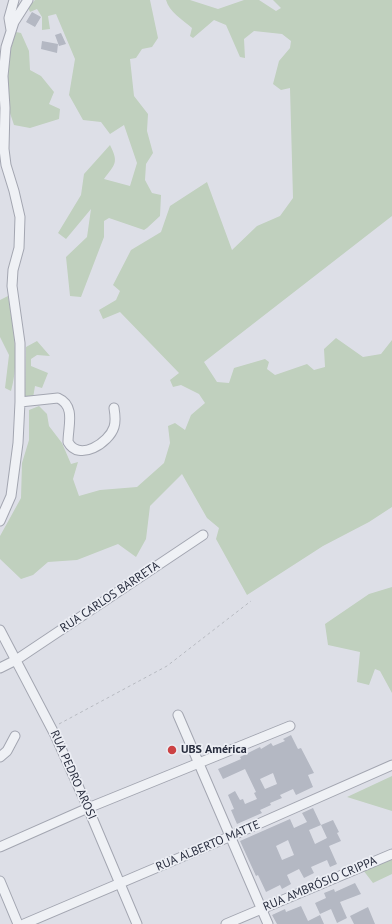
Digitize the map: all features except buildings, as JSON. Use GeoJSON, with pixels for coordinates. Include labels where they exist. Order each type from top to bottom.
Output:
{"type":"FeatureCollection","features":[{"type":"Feature","properties":{"kind":"street"},"geometry":{"type":"LineString","coordinates":[[11,32],[9,18],[14,0]]}},
{"type":"Feature","properties":{"kind":"street"},"geometry":{"type":"LineString","coordinates":[[0,521],[11,496],[18,443],[20,402],[20,343],[12,286],[13,270],[19,248],[20,217],[6,165],[4,149],[5,108],[3,76],[6,48],[14,22],[28,0]]}},
{"type":"Feature","properties":{"kind":"street"},"geometry":{"type":"LineString","coordinates":[[20,402],[58,398],[64,400],[69,408],[70,417],[68,442],[74,449],[81,452],[96,446],[110,434],[114,427],[114,408]]}},
{"type":"Feature","properties":{"kind":"street","name":"RUA CARLOS BARRETA"},"geometry":{"type":"LineString","coordinates":[[0,668],[16,660],[204,535]]}},
{"type":"Feature","properties":{"kind":"street","name":"RUA PEDRO AROSI"},"geometry":{"type":"LineString","coordinates":[[0,630],[52,728],[137,924]]}},
{"type":"Feature","properties":{"kind":"street"},"geometry":{"type":"LineString","coordinates":[[178,715],[268,924]]}},
{"type":"Feature","properties":{"kind":"street"},"geometry":{"type":"LineString","coordinates":[[0,847],[198,762],[290,726]]}},
{"type":"Feature","properties":{"kind":"street"},"geometry":{"type":"LineString","coordinates":[[0,757],[8,751],[15,736]]}},
{"type":"Feature","properties":{"kind":"street","name":"RUA ALBERTO MATTE"},"geometry":{"type":"LineString","coordinates":[[24,924],[120,884],[392,765]]}},
{"type":"Feature","properties":{"kind":"street","name":"RUA AMBRÓSIO CRIPPA"},"geometry":{"type":"LineString","coordinates":[[226,924],[392,854]]}},
{"type":"Feature","properties":{"kind":"street"},"geometry":{"type":"LineString","coordinates":[[0,881],[18,924]]}},
{"type":"Feature","properties":{"kind":"path"},"geometry":{"type":"LineString","coordinates":[[52,728],[167,666],[252,601]]}},
{"type":"Feature","properties":{"kind":"green space"},"geometry":{"type":"Polygon","coordinates":[[[35,0],[150,0],[158,38],[152,47],[142,49],[136,58],[130,59],[134,96],[148,114],[147,131],[153,153],[146,164],[145,180],[152,193],[161,195],[160,216],[144,230],[109,218],[104,221],[104,237],[81,297],[70,296],[66,257],[87,237],[91,209],[66,239],[58,233],[81,195],[84,174],[110,145],[115,160],[111,170],[104,179],[130,186],[137,163],[124,125],[110,134],[101,122],[83,120],[69,95],[75,59],[56,14],[48,16],[50,29],[42,30],[42,17],[37,9],[30,12],[28,7],[35,0]]]}},
{"type":"Feature","properties":{"kind":"green space"},"geometry":{"type":"Polygon","coordinates":[[[166,0],[190,0],[218,9],[244,0],[259,0],[276,11],[281,8],[273,0],[392,0],[392,216],[204,362],[217,382],[229,383],[234,368],[265,359],[269,362],[267,369],[275,375],[307,364],[314,370],[325,367],[324,349],[336,338],[363,357],[381,354],[392,340],[392,507],[369,522],[323,546],[247,595],[216,539],[219,528],[207,518],[182,474],[150,506],[146,539],[136,557],[118,544],[77,560],[48,562],[33,575],[21,579],[0,559],[0,536],[21,498],[22,463],[29,440],[29,410],[39,406],[47,414],[49,426],[62,443],[71,464],[78,462],[73,479],[79,496],[100,490],[137,487],[164,463],[170,443],[168,426],[175,423],[185,430],[191,415],[205,403],[199,394],[181,385],[173,387],[170,380],[179,373],[120,312],[103,319],[99,310],[116,300],[120,291],[113,285],[131,250],[161,232],[170,206],[207,182],[232,250],[257,226],[280,216],[293,198],[290,88],[281,90],[273,84],[279,61],[290,48],[291,41],[282,34],[254,31],[244,39],[245,58],[240,57],[226,25],[214,20],[193,38],[190,36],[192,28],[173,12],[166,0]]]}},
{"type":"Feature","properties":{"kind":"green space"},"geometry":{"type":"Polygon","coordinates":[[[16,32],[21,33],[29,51],[30,70],[41,76],[54,92],[49,104],[60,109],[59,119],[30,128],[14,125],[8,107],[8,77],[10,52],[16,32]]]}},
{"type":"Feature","properties":{"kind":"green space"},"geometry":{"type":"Polygon","coordinates":[[[8,296],[15,344],[14,379],[11,391],[5,388],[9,355],[0,337],[0,300],[8,296]]]}},
{"type":"Feature","properties":{"kind":"green space"},"geometry":{"type":"Polygon","coordinates":[[[37,341],[50,356],[37,355],[31,359],[31,366],[48,373],[42,388],[35,386],[33,398],[25,398],[26,347],[37,341]]]}},
{"type":"Feature","properties":{"kind":"green space"},"geometry":{"type":"Polygon","coordinates":[[[392,587],[392,693],[380,671],[375,669],[369,685],[357,682],[360,652],[328,645],[325,624],[369,594],[392,587]]]}},
{"type":"Feature","properties":{"kind":"green space"},"geometry":{"type":"Polygon","coordinates":[[[392,776],[392,811],[347,797],[392,776]]]}},
{"type":"Feature","properties":{"kind":"green space"},"geometry":{"type":"Polygon","coordinates":[[[392,858],[392,874],[373,883],[363,870],[392,858]]]}},
{"type":"Feature","properties":{"kind":"place","name":"UBS América"},"geometry":{"type":"Point","coordinates":[172,750]}}]}
